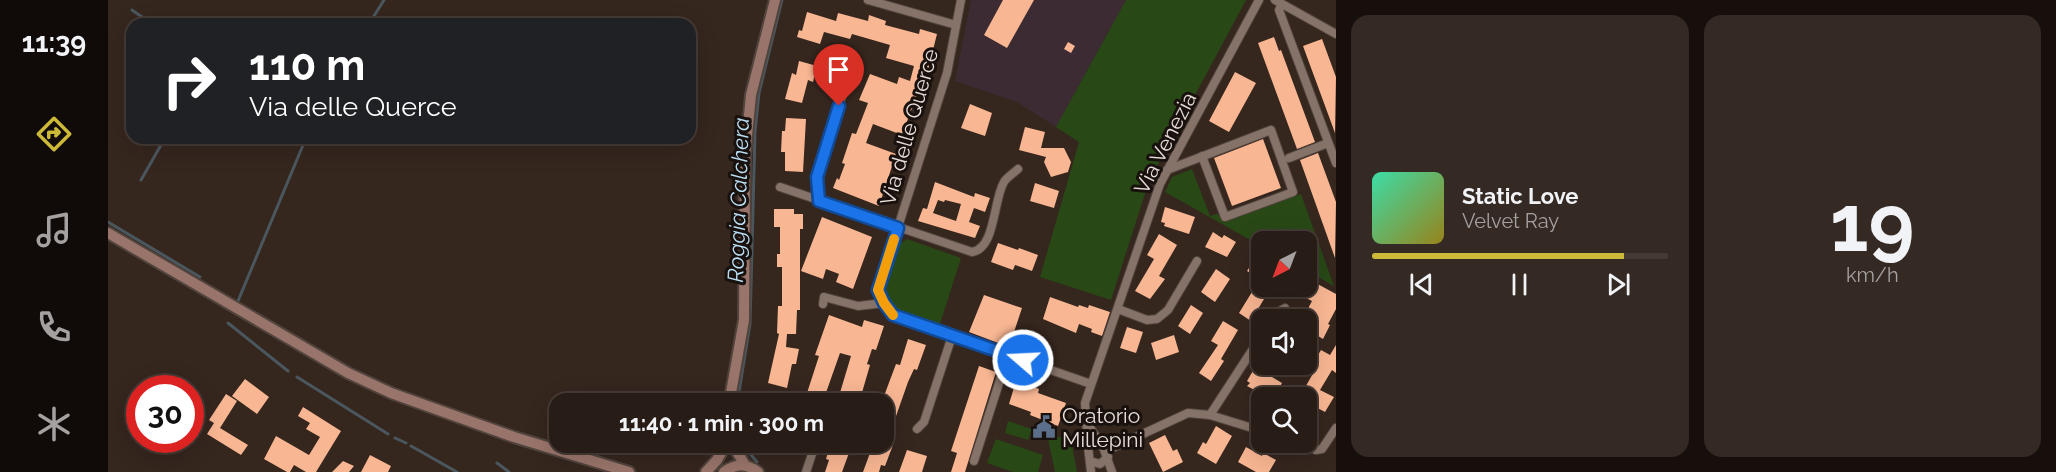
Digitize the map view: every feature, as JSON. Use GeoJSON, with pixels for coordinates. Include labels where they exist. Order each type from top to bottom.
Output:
{"type":"FeatureCollection","features":[{"type":"Feature","properties":{"kind":"street"},"geometry":{"type":"LineString","coordinates":[[731,393],[744,320],[745,156],[751,95],[775,0]]}},
{"type":"Feature","properties":{"kind":"street"},"geometry":{"type":"LineString","coordinates":[[868,0],[956,25]]}},
{"type":"Feature","properties":{"kind":"street","name":"Via delle Querce"},"geometry":{"type":"LineString","coordinates":[[884,303],[878,290],[947,73],[961,0]]}},
{"type":"Feature","properties":{"kind":"street","name":"Via Venezia"},"geometry":{"type":"LineString","coordinates":[[1088,447],[1085,403],[1160,184],[1259,0]]}},
{"type":"Feature","properties":{"kind":"street"},"geometry":{"type":"LineString","coordinates":[[1336,34],[1279,2],[1279,10],[1336,163]]}},
{"type":"Feature","properties":{"kind":"street"},"geometry":{"type":"LineString","coordinates":[[819,201],[817,177],[843,93]]}},
{"type":"Feature","properties":{"kind":"street"},"geometry":{"type":"LineString","coordinates":[[1167,170],[1202,156],[1271,130],[1285,159],[1293,192],[1225,217],[1202,156]]}},
{"type":"Feature","properties":{"kind":"street"},"geometry":{"type":"LineString","coordinates":[[1285,159],[1328,143]]}},
{"type":"Feature","properties":{"kind":"street"},"geometry":{"type":"LineString","coordinates":[[780,187],[972,252],[978,251],[986,242],[1004,182],[1018,169]]}},
{"type":"Feature","properties":{"kind":"street"},"geometry":{"type":"LineString","coordinates":[[108,234],[348,374],[391,393],[514,437],[629,472]]}},
{"type":"Feature","properties":{"kind":"street"},"geometry":{"type":"LineString","coordinates":[[1118,309],[1147,320],[1157,320],[1168,310],[1197,261]]}},
{"type":"Feature","properties":{"kind":"street"},"geometry":{"type":"LineString","coordinates":[[823,304],[825,297],[858,306],[884,303],[893,315],[1091,384]]}},
{"type":"Feature","properties":{"kind":"street"},"geometry":{"type":"LineString","coordinates":[[917,429],[924,422],[952,336]]}},
{"type":"Feature","properties":{"kind":"street"},"geometry":{"type":"LineString","coordinates":[[1210,415],[1251,352]]}},
{"type":"Feature","properties":{"kind":"street"},"geometry":{"type":"LineString","coordinates":[[974,461],[1008,355]]}},
{"type":"Feature","properties":{"kind":"street"},"geometry":{"type":"LineString","coordinates":[[1090,461],[1100,464],[1106,454],[1188,413],[1210,415],[1251,428]]}},
{"type":"Feature","properties":{"kind":"street"},"geometry":{"type":"LineString","coordinates":[[1086,421],[1101,442],[1112,472]]}},
{"type":"Feature","properties":{"kind":"street"},"geometry":{"type":"LineString","coordinates":[[1317,450],[1322,449],[1336,428]]}},
{"type":"Feature","properties":{"kind":"street"},"geometry":{"type":"LineString","coordinates":[[1092,472],[1088,447],[1092,443],[1101,442]]}},
{"type":"Feature","properties":{"kind":"street"},"geometry":{"type":"LineString","coordinates":[[706,472],[722,453]]}},
{"type":"Feature","properties":{"kind":"street"},"geometry":{"type":"LineString","coordinates":[[723,471],[726,453]]}},
{"type":"Feature","properties":{"kind":"street"},"geometry":{"type":"LineString","coordinates":[[736,453],[745,465],[758,472]]}},
{"type":"Feature","properties":{"kind":"street"},"geometry":{"type":"LineString","coordinates":[[806,472],[812,453]]}},
{"type":"Feature","properties":{"kind":"street"},"geometry":{"type":"LineString","coordinates":[[723,471],[738,465],[745,465]]}},
{"type":"Feature","properties":{"kind":"shaded area"},"geometry":{"type":"Polygon","coordinates":[[[971,0],[1126,0],[1056,127],[1017,102],[955,81],[971,0]]]}},
{"type":"Feature","properties":{"kind":"green space"},"geometry":{"type":"Polygon","coordinates":[[[1126,0],[1246,0],[1149,181],[1111,300],[1040,277],[1079,142],[1056,127],[1126,0]]]}},
{"type":"Feature","properties":{"kind":"green space"},"geometry":{"type":"Polygon","coordinates":[[[1192,169],[1210,216],[1217,214],[1228,221],[1301,194],[1314,231],[1251,231],[1251,240],[1165,192],[1172,177],[1192,169]]]}},
{"type":"Feature","properties":{"kind":"green space"},"geometry":{"type":"Polygon","coordinates":[[[907,239],[961,258],[940,324],[893,308],[884,295],[898,245],[907,239]]]}},
{"type":"Feature","properties":{"kind":"green space"},"geometry":{"type":"Polygon","coordinates":[[[1317,239],[1334,286],[1317,277],[1317,239]]]}},
{"type":"Feature","properties":{"kind":"green space"},"geometry":{"type":"Polygon","coordinates":[[[1008,421],[1032,429],[1028,440],[1005,433],[1008,421]]]}},
{"type":"Feature","properties":{"kind":"green space"},"geometry":{"type":"Polygon","coordinates":[[[1070,435],[1077,472],[1055,472],[1048,439],[1070,435]]]}},
{"type":"Feature","properties":{"kind":"green space"},"geometry":{"type":"Polygon","coordinates":[[[996,439],[1043,455],[1038,472],[1013,472],[987,463],[996,439]]]}},
{"type":"Feature","properties":{"kind":"building"},"geometry":{"type":"Polygon","coordinates":[[[1003,0],[1034,0],[1007,48],[984,35],[1003,0]]]}},
{"type":"Feature","properties":{"kind":"building"},"geometry":{"type":"Polygon","coordinates":[[[807,12],[836,21],[838,13],[868,21],[869,15],[886,21],[885,25],[919,34],[920,29],[937,34],[927,74],[925,73],[902,135],[873,124],[866,143],[896,154],[879,206],[833,188],[845,164],[842,163],[852,133],[856,134],[868,103],[859,100],[870,74],[897,84],[899,77],[910,81],[914,66],[886,58],[890,45],[852,34],[850,39],[824,32],[820,44],[797,37],[799,30],[802,31],[807,12]]]}},
{"type":"Feature","properties":{"kind":"building"},"geometry":{"type":"Polygon","coordinates":[[[1274,37],[1315,142],[1297,149],[1258,43],[1274,37]]]}},
{"type":"Feature","properties":{"kind":"building"},"geometry":{"type":"Polygon","coordinates":[[[1322,39],[1336,77],[1335,133],[1303,46],[1322,39]]]}},
{"type":"Feature","properties":{"kind":"building"},"geometry":{"type":"Polygon","coordinates":[[[1068,42],[1075,46],[1071,53],[1064,49],[1068,42]]]}},
{"type":"Feature","properties":{"kind":"building"},"geometry":{"type":"Polygon","coordinates":[[[799,61],[817,66],[813,82],[808,80],[802,103],[785,99],[792,73],[796,75],[799,61]]]}},
{"type":"Feature","properties":{"kind":"building"},"geometry":{"type":"Polygon","coordinates":[[[1235,72],[1256,83],[1229,132],[1209,121],[1235,72]]]}},
{"type":"Feature","properties":{"kind":"building"},"geometry":{"type":"Polygon","coordinates":[[[970,104],[992,113],[985,136],[961,128],[970,104]]]}},
{"type":"Feature","properties":{"kind":"building"},"geometry":{"type":"Polygon","coordinates":[[[786,118],[806,119],[803,172],[785,171],[785,152],[781,152],[782,131],[785,131],[786,118]]]}},
{"type":"Feature","properties":{"kind":"building"},"geometry":{"type":"Polygon","coordinates":[[[1025,127],[1045,132],[1041,148],[1064,148],[1071,162],[1068,172],[1051,177],[1044,162],[1046,157],[1019,150],[1025,127]]]}},
{"type":"Feature","properties":{"kind":"building"},"geometry":{"type":"Polygon","coordinates":[[[1263,139],[1281,188],[1232,206],[1214,158],[1263,139]]]}},
{"type":"Feature","properties":{"kind":"building"},"geometry":{"type":"Polygon","coordinates":[[[1318,153],[1336,202],[1335,258],[1300,160],[1318,153]]]}},
{"type":"Feature","properties":{"kind":"building"},"geometry":{"type":"Polygon","coordinates":[[[935,182],[974,197],[975,193],[990,198],[985,212],[974,208],[969,222],[980,226],[975,238],[918,221],[923,208],[927,209],[935,182]],[[938,200],[933,213],[956,221],[961,204],[945,200],[944,202],[938,200]]]}},
{"type":"Feature","properties":{"kind":"building"},"geometry":{"type":"Polygon","coordinates":[[[1035,183],[1059,191],[1054,208],[1030,201],[1035,183]]]}},
{"type":"Feature","properties":{"kind":"building"},"geometry":{"type":"Polygon","coordinates":[[[1165,207],[1195,217],[1189,234],[1164,226],[1165,223],[1161,222],[1165,207]]]}},
{"type":"Feature","properties":{"kind":"building"},"geometry":{"type":"Polygon","coordinates":[[[774,209],[794,209],[794,214],[803,214],[803,229],[800,229],[800,310],[797,310],[796,334],[787,334],[786,347],[799,349],[796,364],[792,364],[787,388],[768,383],[779,334],[777,333],[778,306],[782,306],[782,267],[777,267],[777,254],[780,254],[780,227],[774,227],[774,209]]]}},
{"type":"Feature","properties":{"kind":"building"},"geometry":{"type":"Polygon","coordinates":[[[822,217],[872,237],[853,289],[836,282],[839,274],[826,269],[823,279],[801,271],[822,217]]]}},
{"type":"Feature","properties":{"kind":"building"},"geometry":{"type":"Polygon","coordinates":[[[1213,232],[1222,238],[1224,235],[1236,242],[1227,257],[1205,247],[1213,232]]]}},
{"type":"Feature","properties":{"kind":"building"},"geometry":{"type":"Polygon","coordinates":[[[1159,234],[1177,245],[1159,276],[1165,279],[1150,299],[1135,291],[1154,259],[1147,255],[1159,234]]]}},
{"type":"Feature","properties":{"kind":"building"},"geometry":{"type":"Polygon","coordinates":[[[998,243],[1038,255],[1032,271],[1015,265],[1013,270],[991,262],[998,243]]]}},
{"type":"Feature","properties":{"kind":"building"},"geometry":{"type":"Polygon","coordinates":[[[1216,269],[1230,279],[1215,302],[1201,292],[1216,269]]]}},
{"type":"Feature","properties":{"kind":"building"},"geometry":{"type":"Polygon","coordinates":[[[1317,284],[1336,294],[1336,309],[1323,339],[1317,335],[1317,309],[1308,309],[1312,301],[1304,297],[1317,297],[1317,284]]]}},
{"type":"Feature","properties":{"kind":"building"},"geometry":{"type":"Polygon","coordinates":[[[1251,294],[1251,297],[1264,299],[1258,309],[1251,309],[1251,321],[1239,313],[1251,294]]]}},
{"type":"Feature","properties":{"kind":"building"},"geometry":{"type":"Polygon","coordinates":[[[984,295],[1022,308],[1009,347],[969,332],[984,295]]]}},
{"type":"Feature","properties":{"kind":"building"},"geometry":{"type":"Polygon","coordinates":[[[1050,297],[1078,307],[1079,305],[1088,308],[1089,305],[1110,312],[1102,336],[1079,324],[1076,333],[1043,319],[1050,297]]]}},
{"type":"Feature","properties":{"kind":"building"},"geometry":{"type":"Polygon","coordinates":[[[1191,305],[1203,313],[1190,334],[1178,326],[1191,305]]]}},
{"type":"Feature","properties":{"kind":"building"},"geometry":{"type":"Polygon","coordinates":[[[829,315],[862,327],[864,320],[884,326],[876,350],[872,349],[867,364],[870,365],[862,393],[840,393],[851,356],[840,353],[826,393],[807,393],[819,356],[815,355],[829,315]]]}},
{"type":"Feature","properties":{"kind":"building"},"geometry":{"type":"Polygon","coordinates":[[[1223,321],[1238,330],[1221,359],[1224,361],[1211,381],[1199,373],[1218,345],[1211,341],[1223,321]]]}},
{"type":"Feature","properties":{"kind":"building"},"geometry":{"type":"Polygon","coordinates":[[[1127,327],[1143,332],[1136,353],[1120,348],[1127,327]]]}},
{"type":"Feature","properties":{"kind":"building"},"geometry":{"type":"Polygon","coordinates":[[[1174,335],[1179,352],[1156,360],[1151,343],[1174,335]]]}},
{"type":"Feature","properties":{"kind":"building"},"geometry":{"type":"Polygon","coordinates":[[[908,339],[926,345],[917,370],[914,369],[908,382],[895,419],[894,393],[885,393],[896,364],[900,365],[908,339]]]}},
{"type":"Feature","properties":{"kind":"building"},"geometry":{"type":"Polygon","coordinates":[[[1336,345],[1336,373],[1332,370],[1320,390],[1334,397],[1325,412],[1317,408],[1317,387],[1305,387],[1312,375],[1317,375],[1317,357],[1321,350],[1330,355],[1336,345]]]}},
{"type":"Feature","properties":{"kind":"building"},"geometry":{"type":"Polygon","coordinates":[[[979,366],[996,372],[965,472],[951,472],[957,453],[951,451],[979,366]]]}},
{"type":"Feature","properties":{"kind":"building"},"geometry":{"type":"Polygon","coordinates":[[[1251,374],[1273,375],[1272,377],[1282,383],[1280,387],[1251,388],[1247,386],[1250,383],[1247,381],[1251,374]]]}},
{"type":"Feature","properties":{"kind":"building"},"geometry":{"type":"Polygon","coordinates":[[[245,379],[269,397],[257,414],[232,396],[245,379]]]}},
{"type":"Feature","properties":{"kind":"building"},"geometry":{"type":"Polygon","coordinates":[[[1016,381],[1039,389],[1038,393],[1066,403],[1058,426],[1009,404],[1016,381]]]}},
{"type":"Feature","properties":{"kind":"building"},"geometry":{"type":"Polygon","coordinates":[[[226,394],[237,401],[220,428],[248,445],[241,455],[207,434],[214,423],[209,420],[226,394]]]}},
{"type":"Feature","properties":{"kind":"building"},"geometry":{"type":"Polygon","coordinates":[[[303,407],[341,431],[316,472],[306,472],[294,465],[290,472],[287,472],[264,459],[276,436],[309,455],[320,437],[306,429],[310,423],[298,416],[303,407]]]}},
{"type":"Feature","properties":{"kind":"building"},"geometry":{"type":"Polygon","coordinates":[[[1216,426],[1232,436],[1216,464],[1197,453],[1203,442],[1206,444],[1216,426]]]}},
{"type":"Feature","properties":{"kind":"building"},"geometry":{"type":"Polygon","coordinates":[[[1165,435],[1173,451],[1177,449],[1183,462],[1163,472],[1149,443],[1165,435]]]}},
{"type":"Feature","properties":{"kind":"building"},"geometry":{"type":"Polygon","coordinates":[[[1246,447],[1251,450],[1251,453],[1262,456],[1263,453],[1276,460],[1269,472],[1256,472],[1238,462],[1246,447]]]}},
{"type":"Feature","properties":{"kind":"building"},"geometry":{"type":"Polygon","coordinates":[[[907,450],[927,456],[922,472],[899,472],[907,450]]]}},
{"type":"Feature","properties":{"kind":"building"},"geometry":{"type":"Polygon","coordinates":[[[828,453],[849,453],[842,472],[825,472],[829,460],[826,459],[828,453]]]}},
{"type":"Feature","properties":{"kind":"building"},"geometry":{"type":"Polygon","coordinates":[[[870,453],[890,453],[885,466],[881,465],[879,472],[863,472],[870,453]]]}},
{"type":"Feature","properties":{"kind":"building"},"geometry":{"type":"Polygon","coordinates":[[[370,455],[391,466],[388,472],[361,472],[370,455]]]}},
{"type":"Feature","properties":{"kind":"building"},"geometry":{"type":"Polygon","coordinates":[[[343,461],[354,466],[349,472],[332,472],[343,461]]]}},
{"type":"Feature","properties":{"kind":"waterway"},"geometry":{"type":"LineString","coordinates":[[373,18],[384,0]]}},
{"type":"Feature","properties":{"kind":"waterway","name":"Roggia Calchera"},"geometry":{"type":"LineString","coordinates":[[739,393],[750,324],[755,132],[759,93],[782,0]]}},
{"type":"Feature","properties":{"kind":"waterway"},"geometry":{"type":"LineString","coordinates":[[132,10],[143,18]]}},
{"type":"Feature","properties":{"kind":"waterway"},"geometry":{"type":"LineString","coordinates":[[141,180],[162,144]]}},
{"type":"Feature","properties":{"kind":"waterway"},"geometry":{"type":"LineString","coordinates":[[238,301],[303,144]]}},
{"type":"Feature","properties":{"kind":"waterway"},"geometry":{"type":"LineString","coordinates":[[108,222],[200,277]]}},
{"type":"Feature","properties":{"kind":"waterway"},"geometry":{"type":"LineString","coordinates":[[228,323],[288,371]]}},
{"type":"Feature","properties":{"kind":"waterway"},"geometry":{"type":"LineString","coordinates":[[297,377],[388,434]]}},
{"type":"Feature","properties":{"kind":"waterway"},"geometry":{"type":"LineString","coordinates":[[395,438],[406,443]]}},
{"type":"Feature","properties":{"kind":"waterway"},"geometry":{"type":"LineString","coordinates":[[411,446],[457,472]]}},
{"type":"Feature","properties":{"kind":"waterway","name":"Roggia Calchera"},"geometry":{"type":"LineString","coordinates":[[749,453],[757,462]]}},
{"type":"Feature","properties":{"kind":"waterway"},"geometry":{"type":"LineString","coordinates":[[497,463],[509,472]]}},
{"type":"Feature","properties":{"kind":"slow traffic"},"geometry":{"type":"LineString","coordinates":[[893,315],[878,290],[894,239]]}},
{"type":"Feature","properties":{"kind":"place","name":"Oratorio Millepini"},"geometry":{"type":"Point","coordinates":[1044,427]}},
{"type":"Feature","properties":{"kind":"route"},"geometry":{"type":"LineString","coordinates":[[839,106],[817,177],[819,201],[898,228],[878,290],[884,303],[893,315],[1023,360]]}}]}
